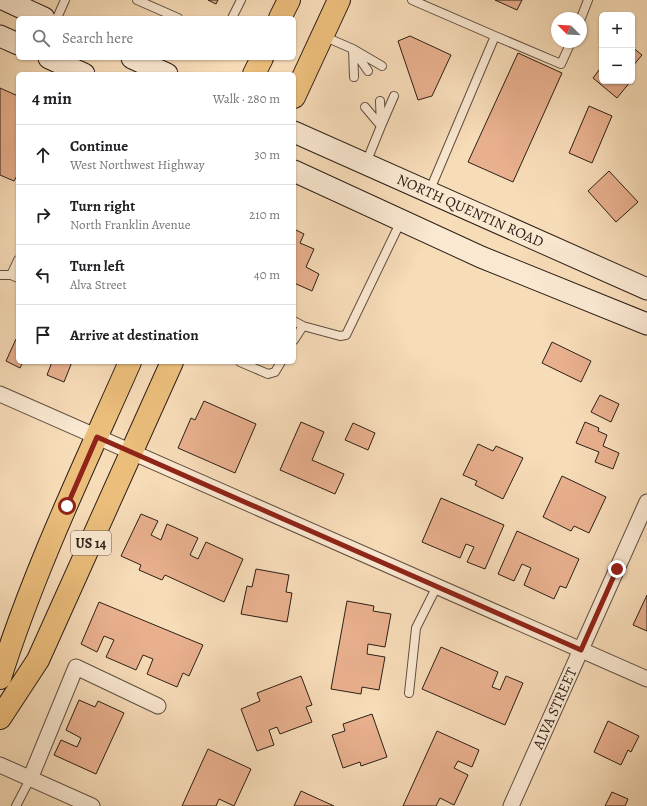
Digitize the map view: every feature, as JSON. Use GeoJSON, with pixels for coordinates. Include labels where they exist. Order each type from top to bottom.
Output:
{"type":"FeatureCollection","features":[{"type":"Feature","properties":{"kind":"main road"},"geometry":{"type":"LineString","coordinates":[[5,0],[40,16]]}},
{"type":"Feature","properties":{"kind":"main road"},"geometry":{"type":"LineString","coordinates":[[281,16],[288,0]]}},
{"type":"Feature","properties":{"kind":"main road"},"geometry":{"type":"LineString","coordinates":[[296,93],[339,0]]}},
{"type":"Feature","properties":{"kind":"main road"},"geometry":{"type":"LineString","coordinates":[[0,36],[16,43]]}},
{"type":"Feature","properties":{"kind":"main road"},"geometry":{"type":"LineString","coordinates":[[53,60],[80,72]]}},
{"type":"Feature","properties":{"kind":"main road"},"geometry":{"type":"LineString","coordinates":[[136,60],[163,72]]}},
{"type":"Feature","properties":{"kind":"main road"},"geometry":{"type":"LineString","coordinates":[[255,72],[261,60]]}},
{"type":"Feature","properties":{"kind":"main road","name":"NORTH QUENTIN ROAD"},"geometry":{"type":"LineString","coordinates":[[296,133],[647,289]]}},
{"type":"Feature","properties":{"kind":"main road"},"geometry":{"type":"LineString","coordinates":[[296,172],[401,221],[481,256],[647,324]]}},
{"type":"Feature","properties":{"kind":"main road","name":"US 14"},"geometry":{"type":"LineString","coordinates":[[0,678],[12,638],[40,569],[129,364]]}},
{"type":"Feature","properties":{"kind":"main road","name":"US 14"},"geometry":{"type":"LineString","coordinates":[[0,718],[38,660],[171,364]]}},
{"type":"Feature","properties":{"kind":"street"},"geometry":{"type":"LineString","coordinates":[[0,394],[647,679]]}},
{"type":"Feature","properties":{"kind":"street","name":"ALVA STREET"},"geometry":{"type":"LineString","coordinates":[[511,806],[647,502]]}},
{"type":"Feature","properties":{"kind":"street"},"geometry":{"type":"LineString","coordinates":[[30,779],[76,667],[158,706]]}},
{"type":"Feature","properties":{"kind":"street"},"geometry":{"type":"LineString","coordinates":[[0,765],[92,806]]}},
{"type":"Feature","properties":{"kind":"lane"},"geometry":{"type":"LineString","coordinates":[[58,16],[65,0]]}},
{"type":"Feature","properties":{"kind":"lane"},"geometry":{"type":"LineString","coordinates":[[233,16],[241,0]]}},
{"type":"Feature","properties":{"kind":"lane"},"geometry":{"type":"LineString","coordinates":[[412,0],[561,64],[568,48]]}},
{"type":"Feature","properties":{"kind":"lane"},"geometry":{"type":"LineString","coordinates":[[583,12],[588,0]]}},
{"type":"Feature","properties":{"kind":"lane"},"geometry":{"type":"LineString","coordinates":[[140,1],[174,16]]}},
{"type":"Feature","properties":{"kind":"lane"},"geometry":{"type":"LineString","coordinates":[[322,36],[353,49],[382,66]]}},
{"type":"Feature","properties":{"kind":"lane"},"geometry":{"type":"LineString","coordinates":[[429,192],[495,36]]}},
{"type":"Feature","properties":{"kind":"lane"},"geometry":{"type":"LineString","coordinates":[[353,49],[368,71]]}},
{"type":"Feature","properties":{"kind":"lane"},"geometry":{"type":"LineString","coordinates":[[353,49],[354,77]]}},
{"type":"Feature","properties":{"kind":"lane"},"geometry":{"type":"LineString","coordinates":[[365,164],[394,96]]}},
{"type":"Feature","properties":{"kind":"lane"},"geometry":{"type":"LineString","coordinates":[[380,101],[381,126]]}},
{"type":"Feature","properties":{"kind":"lane"},"geometry":{"type":"LineString","coordinates":[[365,107],[381,126]]}},
{"type":"Feature","properties":{"kind":"lane"},"geometry":{"type":"LineString","coordinates":[[296,322],[303,326],[340,336],[346,334],[401,221]]}},
{"type":"Feature","properties":{"kind":"lane"},"geometry":{"type":"LineString","coordinates":[[0,275],[14,277]]}},
{"type":"Feature","properties":{"kind":"lane"},"geometry":{"type":"LineString","coordinates":[[296,337],[303,326]]}},
{"type":"Feature","properties":{"kind":"lane"},"geometry":{"type":"LineString","coordinates":[[245,364],[268,374],[275,372],[279,364]]}},
{"type":"Feature","properties":{"kind":"lane"},"geometry":{"type":"LineString","coordinates":[[409,693],[416,628],[437,586]]}},
{"type":"Feature","properties":{"kind":"lane"},"geometry":{"type":"LineString","coordinates":[[16,806],[30,779]]}},
{"type":"Feature","properties":{"kind":"building"},"geometry":{"type":"Polygon","coordinates":[[[208,0],[218,0],[216,4],[208,0]]]}},
{"type":"Feature","properties":{"kind":"building"},"geometry":{"type":"Polygon","coordinates":[[[495,0],[522,0],[517,10],[495,0]]]}},
{"type":"Feature","properties":{"kind":"building"},"geometry":{"type":"Polygon","coordinates":[[[410,36],[451,55],[432,96],[418,100],[398,41],[410,36]]]}},
{"type":"Feature","properties":{"kind":"building"},"geometry":{"type":"Polygon","coordinates":[[[635,49],[642,55],[635,63],[635,49]]]}},
{"type":"Feature","properties":{"kind":"building"},"geometry":{"type":"Polygon","coordinates":[[[518,53],[562,73],[513,182],[468,162],[518,53]]]}},
{"type":"Feature","properties":{"kind":"building"},"geometry":{"type":"Polygon","coordinates":[[[599,70],[599,83],[593,78],[599,70]]]}},
{"type":"Feature","properties":{"kind":"building"},"geometry":{"type":"Polygon","coordinates":[[[600,84],[628,84],[617,98],[600,84]]]}},
{"type":"Feature","properties":{"kind":"building"},"geometry":{"type":"Polygon","coordinates":[[[0,88],[16,95],[16,178],[14,181],[0,175],[0,88]]]}},
{"type":"Feature","properties":{"kind":"building"},"geometry":{"type":"Polygon","coordinates":[[[589,106],[612,116],[592,163],[569,153],[589,106]]]}},
{"type":"Feature","properties":{"kind":"building"},"geometry":{"type":"Polygon","coordinates":[[[609,171],[638,202],[616,222],[588,191],[609,171]]]}},
{"type":"Feature","properties":{"kind":"building"},"geometry":{"type":"Polygon","coordinates":[[[296,230],[304,234],[300,243],[314,249],[306,267],[319,274],[312,291],[296,284],[296,230]]]}},
{"type":"Feature","properties":{"kind":"building"},"geometry":{"type":"Polygon","coordinates":[[[16,339],[16,364],[22,364],[20,368],[6,361],[16,339]]]}},
{"type":"Feature","properties":{"kind":"building"},"geometry":{"type":"Polygon","coordinates":[[[552,342],[591,361],[581,382],[542,363],[552,342]]]}},
{"type":"Feature","properties":{"kind":"building"},"geometry":{"type":"Polygon","coordinates":[[[51,364],[71,364],[64,382],[47,375],[51,364]]]}},
{"type":"Feature","properties":{"kind":"building"},"geometry":{"type":"Polygon","coordinates":[[[600,395],[619,404],[611,422],[591,412],[600,395]]]}},
{"type":"Feature","properties":{"kind":"building"},"geometry":{"type":"Polygon","coordinates":[[[204,401],[256,424],[235,473],[178,448],[191,418],[195,420],[204,401]]]}},
{"type":"Feature","properties":{"kind":"building"},"geometry":{"type":"Polygon","coordinates":[[[301,422],[324,432],[312,460],[344,474],[335,494],[280,470],[301,422]]]}},
{"type":"Feature","properties":{"kind":"building"},"geometry":{"type":"Polygon","coordinates":[[[585,422],[599,428],[598,431],[607,435],[603,446],[619,453],[613,469],[595,462],[599,452],[576,443],[585,422]]]}},
{"type":"Feature","properties":{"kind":"building"},"geometry":{"type":"Polygon","coordinates":[[[353,423],[375,433],[368,450],[345,440],[353,423]]]}},
{"type":"Feature","properties":{"kind":"building"},"geometry":{"type":"Polygon","coordinates":[[[478,444],[493,451],[496,446],[523,458],[503,499],[475,485],[477,481],[463,475],[478,444]]]}},
{"type":"Feature","properties":{"kind":"building"},"geometry":{"type":"Polygon","coordinates":[[[562,476],[606,497],[589,533],[574,526],[571,531],[543,517],[562,476]]]}},
{"type":"Feature","properties":{"kind":"building"},"geometry":{"type":"Polygon","coordinates":[[[441,498],[504,525],[485,569],[467,562],[474,547],[466,544],[460,558],[422,542],[441,498]]]}},
{"type":"Feature","properties":{"kind":"building"},"geometry":{"type":"Polygon","coordinates":[[[141,514],[158,521],[151,535],[161,540],[167,524],[198,538],[190,555],[198,559],[206,542],[243,559],[224,602],[165,575],[162,580],[139,570],[141,565],[121,556],[141,514]]]}},
{"type":"Feature","properties":{"kind":"building"},"geometry":{"type":"Polygon","coordinates":[[[517,531],[579,559],[566,588],[560,586],[554,599],[524,585],[531,568],[522,564],[514,581],[498,574],[517,531]]]}},
{"type":"Feature","properties":{"kind":"building"},"geometry":{"type":"Polygon","coordinates":[[[256,569],[289,575],[286,592],[292,593],[287,622],[241,614],[247,586],[252,587],[256,569]]]}},
{"type":"Feature","properties":{"kind":"building"},"geometry":{"type":"Polygon","coordinates":[[[647,595],[647,631],[633,625],[647,595]]]}},
{"type":"Feature","properties":{"kind":"building"},"geometry":{"type":"Polygon","coordinates":[[[347,601],[374,606],[373,611],[391,614],[385,647],[368,644],[367,654],[385,657],[379,690],[362,687],[361,694],[331,689],[347,601]]]}},
{"type":"Feature","properties":{"kind":"building"},"geometry":{"type":"Polygon","coordinates":[[[99,602],[203,645],[189,676],[183,673],[177,687],[147,674],[153,659],[143,655],[136,670],[106,657],[114,640],[104,636],[97,652],[81,644],[99,602]]]}},
{"type":"Feature","properties":{"kind":"building"},"geometry":{"type":"Polygon","coordinates":[[[441,647],[498,672],[492,687],[500,690],[506,676],[523,683],[505,725],[422,689],[441,647]]]}},
{"type":"Feature","properties":{"kind":"building"},"geometry":{"type":"Polygon","coordinates":[[[301,676],[312,705],[306,707],[312,722],[280,734],[277,727],[269,730],[274,745],[257,751],[241,709],[260,701],[257,693],[301,676]]]}},
{"type":"Feature","properties":{"kind":"building"},"geometry":{"type":"Polygon","coordinates":[[[79,700],[95,707],[98,701],[124,713],[96,774],[54,755],[61,740],[77,747],[81,738],[66,730],[79,700]]]}},
{"type":"Feature","properties":{"kind":"building"},"geometry":{"type":"Polygon","coordinates":[[[372,714],[387,757],[361,766],[360,762],[343,768],[332,735],[345,731],[343,724],[372,714]]]}},
{"type":"Feature","properties":{"kind":"building"},"geometry":{"type":"Polygon","coordinates":[[[608,721],[639,736],[631,752],[628,750],[621,765],[594,752],[608,721]]]}},
{"type":"Feature","properties":{"kind":"building"},"geometry":{"type":"Polygon","coordinates":[[[437,731],[479,750],[472,767],[458,761],[454,768],[468,775],[454,805],[440,798],[436,806],[403,806],[437,731]]]}},
{"type":"Feature","properties":{"kind":"building"},"geometry":{"type":"Polygon","coordinates":[[[208,749],[251,769],[234,806],[219,799],[216,806],[182,806],[208,749]]]}},
{"type":"Feature","properties":{"kind":"building"},"geometry":{"type":"Polygon","coordinates":[[[301,791],[334,806],[294,806],[301,791]]]}},
{"type":"Feature","properties":{"kind":"building"},"geometry":{"type":"Polygon","coordinates":[[[612,792],[628,799],[625,806],[605,806],[612,792]]]}},
{"type":"Feature","properties":{"kind":"route"},"geometry":{"type":"LineString","coordinates":[[67,506],[97,437],[581,650],[617,569]]}}]}
